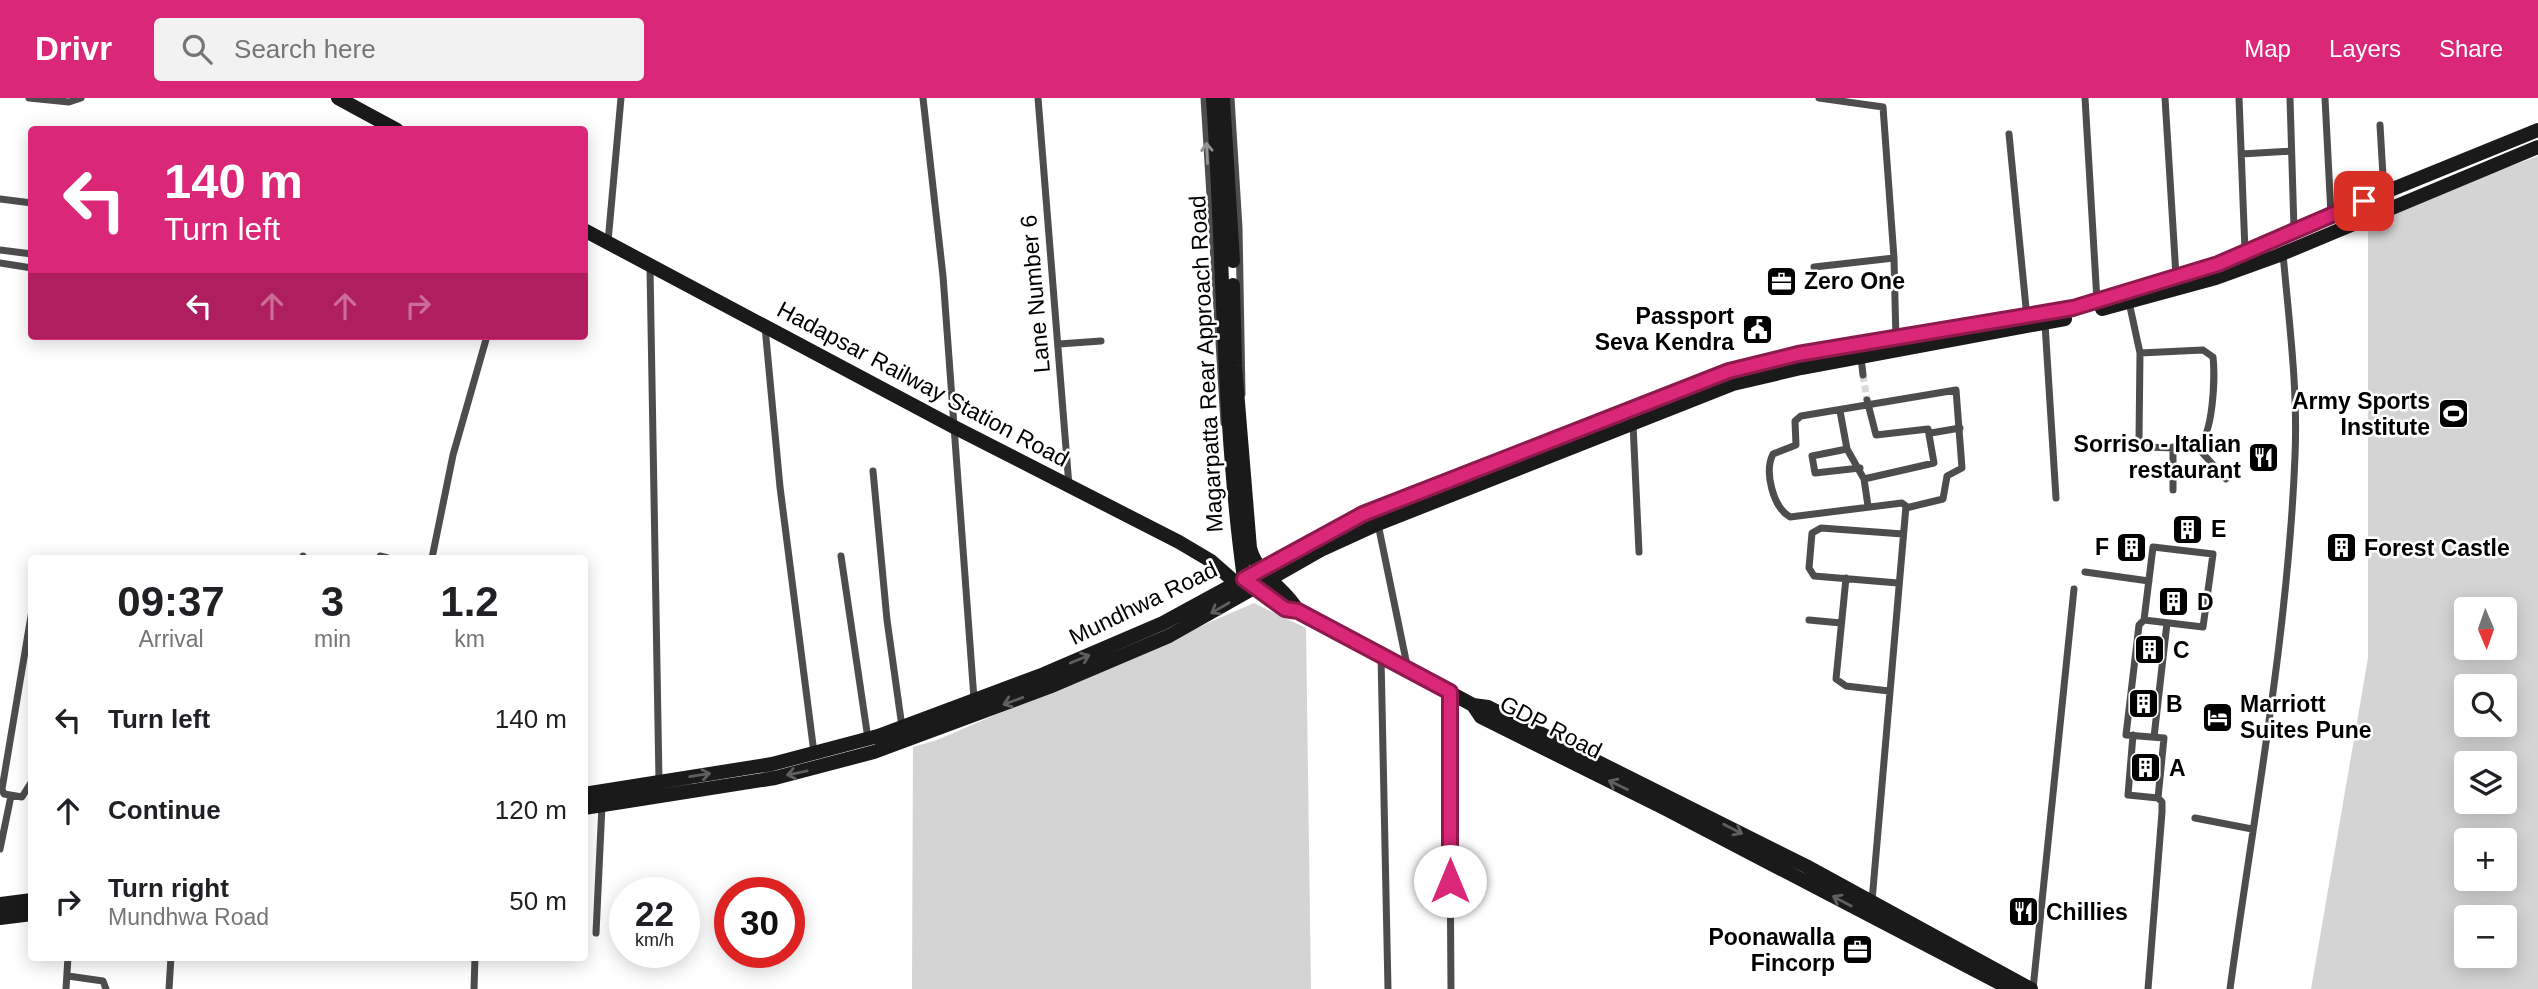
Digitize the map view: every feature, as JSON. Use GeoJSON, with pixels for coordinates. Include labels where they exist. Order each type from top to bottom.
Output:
{"type":"FeatureCollection","features":[{"type":"Feature","properties":{"kind":"main road"},"geometry":{"type":"LineString","coordinates":[[338,98],[390,126]]}},
{"type":"Feature","properties":{"kind":"main road","name":"Magarpatta Rear Approach Road"},"geometry":{"type":"LineString","coordinates":[[1213,98],[1230,368],[1239,412],[1250,548],[1265,575],[1292,600],[1298,611]]}},
{"type":"Feature","properties":{"kind":"main road","name":"Magarpatta Rear Approach Road"},"geometry":{"type":"LineString","coordinates":[[1223,98],[1231,440],[1236,515],[1245,583]]}},
{"type":"Feature","properties":{"kind":"main road"},"geometry":{"type":"LineString","coordinates":[[2301,246],[2304,239],[2336,218],[2384,193],[2538,130]]}},
{"type":"Feature","properties":{"kind":"main road"},"geometry":{"type":"LineString","coordinates":[[2336,218],[2538,142]]}},
{"type":"Feature","properties":{"kind":"main road","name":"Mundhwa Road"},"geometry":{"type":"LineString","coordinates":[[588,793],[814,755],[877,741],[902,727],[1118,643],[1378,524],[1456,485],[1731,378],[1798,354],[2045,324],[2216,278],[2301,246],[2538,142]]}},
{"type":"Feature","properties":{"kind":"main road","name":"Mundhwa Road"},"geometry":{"type":"LineString","coordinates":[[1265,575],[1363,514],[1633,424],[1731,378],[1861,357],[1896,343],[2027,318],[2097,301],[2245,253],[2289,232],[2293,235],[2336,218]]}},
{"type":"Feature","properties":{"kind":"main road","name":"Hadapsar Railway Station Road"},"geometry":{"type":"LineString","coordinates":[[588,232],[650,268],[1179,542],[1245,583]]}},
{"type":"Feature","properties":{"kind":"main road"},"geometry":{"type":"LineString","coordinates":[[1245,583],[1285,609],[1298,611]]}},
{"type":"Feature","properties":{"kind":"main road","name":"Mundhwa Road"},"geometry":{"type":"LineString","coordinates":[[588,808],[775,778],[1113,661],[1169,636],[1245,583]]}},
{"type":"Feature","properties":{"kind":"main road","name":"GDP Road"},"geometry":{"type":"LineString","coordinates":[[1298,611],[1473,705],[1481,717],[1870,909],[2011,989]]}},
{"type":"Feature","properties":{"kind":"main road"},"geometry":{"type":"LineString","coordinates":[[0,904],[28,900]]}},
{"type":"Feature","properties":{"kind":"main road"},"geometry":{"type":"LineString","coordinates":[[1870,909],[2032,989]]}},
{"type":"Feature","properties":{"kind":"main road"},"geometry":{"type":"LineString","coordinates":[[0,918],[28,914]]}},
{"type":"Feature","properties":{"kind":"street"},"geometry":{"type":"LineString","coordinates":[[29,98],[69,102],[80,98]]}},
{"type":"Feature","properties":{"kind":"street"},"geometry":{"type":"LineString","coordinates":[[608,243],[621,98]]}},
{"type":"Feature","properties":{"kind":"street"},"geometry":{"type":"LineString","coordinates":[[923,98],[943,276],[974,700]]}},
{"type":"Feature","properties":{"kind":"street","name":"Lane Number 6"},"geometry":{"type":"LineString","coordinates":[[1038,98],[1069,486]]}},
{"type":"Feature","properties":{"kind":"street"},"geometry":{"type":"LineString","coordinates":[[1204,98],[1220,411],[1231,440]]}},
{"type":"Feature","properties":{"kind":"street"},"geometry":{"type":"LineString","coordinates":[[1231,98],[1243,359],[1239,412]]}},
{"type":"Feature","properties":{"kind":"street"},"geometry":{"type":"LineString","coordinates":[[1819,98],[1883,107],[1894,258],[1896,343]]}},
{"type":"Feature","properties":{"kind":"street"},"geometry":{"type":"LineString","coordinates":[[2085,98],[2097,301]]}},
{"type":"Feature","properties":{"kind":"street"},"geometry":{"type":"LineString","coordinates":[[2165,98],[2176,276]]}},
{"type":"Feature","properties":{"kind":"street"},"geometry":{"type":"LineString","coordinates":[[2239,98],[2245,253]]}},
{"type":"Feature","properties":{"kind":"street"},"geometry":{"type":"LineString","coordinates":[[2289,232],[2290,98]]}},
{"type":"Feature","properties":{"kind":"street"},"geometry":{"type":"LineString","coordinates":[[2325,98],[2336,218]]}},
{"type":"Feature","properties":{"kind":"street"},"geometry":{"type":"LineString","coordinates":[[2380,125],[2384,193]]}},
{"type":"Feature","properties":{"kind":"street"},"geometry":{"type":"LineString","coordinates":[[2009,134],[2027,318]]}},
{"type":"Feature","properties":{"kind":"street"},"geometry":{"type":"LineString","coordinates":[[2241,154],[2291,151]]}},
{"type":"Feature","properties":{"kind":"street"},"geometry":{"type":"LineString","coordinates":[[0,199],[28,202]]}},
{"type":"Feature","properties":{"kind":"street"},"geometry":{"type":"LineString","coordinates":[[0,250],[28,254]]}},
{"type":"Feature","properties":{"kind":"street"},"geometry":{"type":"LineString","coordinates":[[2230,989],[2278,641],[2295,456],[2295,403],[2283,253]]}},
{"type":"Feature","properties":{"kind":"street"},"geometry":{"type":"LineString","coordinates":[[1814,267],[1894,258]]}},
{"type":"Feature","properties":{"kind":"street"},"geometry":{"type":"LineString","coordinates":[[0,263],[28,267]]}},
{"type":"Feature","properties":{"kind":"street"},"geometry":{"type":"LineString","coordinates":[[650,268],[659,781]]}},
{"type":"Feature","properties":{"kind":"street"},"geometry":{"type":"LineString","coordinates":[[2129,302],[2136,324],[2140,353],[2139,440],[2146,447],[2196,446],[2207,437],[2210,428],[2213,357],[2203,350],[2140,353]]}},
{"type":"Feature","properties":{"kind":"street"},"geometry":{"type":"LineString","coordinates":[[2045,324],[2056,498]]}},
{"type":"Feature","properties":{"kind":"street"},"geometry":{"type":"LineString","coordinates":[[765,327],[780,487],[814,755]]}},
{"type":"Feature","properties":{"kind":"street"},"geometry":{"type":"LineString","coordinates":[[433,555],[453,455],[486,340]]}},
{"type":"Feature","properties":{"kind":"street"},"geometry":{"type":"LineString","coordinates":[[1059,344],[1101,341]]}},
{"type":"Feature","properties":{"kind":"street"},"geometry":{"type":"LineString","coordinates":[[1861,357],[1863,375]]}},
{"type":"Feature","properties":{"kind":"street"},"geometry":{"type":"LineString","coordinates":[[1870,909],[1906,508],[1902,503],[1796,517],[1783,512],[1774,501],[1769,461],[1773,454],[1796,445],[1795,421],[1801,416],[1956,390],[1962,468],[1947,475],[1942,499],[1906,508]]}},
{"type":"Feature","properties":{"kind":"street"},"geometry":{"type":"LineString","coordinates":[[1867,403],[1877,435],[1924,428],[1931,432],[1961,428]]}},
{"type":"Feature","properties":{"kind":"street"},"geometry":{"type":"LineString","coordinates":[[1840,411],[1847,449],[1860,468],[1868,506]]}},
{"type":"Feature","properties":{"kind":"street"},"geometry":{"type":"LineString","coordinates":[[1633,424],[1639,552]]}},
{"type":"Feature","properties":{"kind":"street"},"geometry":{"type":"LineString","coordinates":[[1864,479],[1932,466],[1934,458],[1931,432]]}},
{"type":"Feature","properties":{"kind":"street"},"geometry":{"type":"LineString","coordinates":[[2196,446],[2226,479]]}},
{"type":"Feature","properties":{"kind":"street"},"geometry":{"type":"LineString","coordinates":[[2173,491],[2174,447]]}},
{"type":"Feature","properties":{"kind":"street"},"geometry":{"type":"LineString","coordinates":[[1847,449],[1812,456],[1815,473],[1860,468]]}},
{"type":"Feature","properties":{"kind":"street"},"geometry":{"type":"LineString","coordinates":[[873,471],[887,620],[902,727]]}},
{"type":"Feature","properties":{"kind":"street"},"geometry":{"type":"LineString","coordinates":[[1378,524],[1408,670]]}},
{"type":"Feature","properties":{"kind":"street"},"geometry":{"type":"LineString","coordinates":[[1898,583],[1814,576],[1810,573],[1812,533],[1816,529],[1903,534]]}},
{"type":"Feature","properties":{"kind":"street"},"geometry":{"type":"LineString","coordinates":[[2144,620],[2203,627],[2213,554],[2153,547],[2144,620],[2139,625],[2126,735],[2164,738],[2158,798]]}},
{"type":"Feature","properties":{"kind":"street"},"geometry":{"type":"LineString","coordinates":[[841,556],[877,741]]}},
{"type":"Feature","properties":{"kind":"street"},"geometry":{"type":"LineString","coordinates":[[2085,572],[2149,581]]}},
{"type":"Feature","properties":{"kind":"street"},"geometry":{"type":"LineString","coordinates":[[1846,578],[1835,673],[1838,683],[1889,691]]}},
{"type":"Feature","properties":{"kind":"street"},"geometry":{"type":"LineString","coordinates":[[2032,989],[2074,589]]}},
{"type":"Feature","properties":{"kind":"street"},"geometry":{"type":"LineString","coordinates":[[1809,620],[1841,623]]}},
{"type":"Feature","properties":{"kind":"street"},"geometry":{"type":"LineString","coordinates":[[2154,737],[2167,623]]}},
{"type":"Feature","properties":{"kind":"street"},"geometry":{"type":"LineString","coordinates":[[28,632],[1,781],[4,794],[11,796],[28,791]]}},
{"type":"Feature","properties":{"kind":"street"},"geometry":{"type":"LineString","coordinates":[[1381,656],[1388,989]]}},
{"type":"Feature","properties":{"kind":"street"},"geometry":{"type":"LineString","coordinates":[[1450,692],[1451,989]]}},
{"type":"Feature","properties":{"kind":"street"},"geometry":{"type":"LineString","coordinates":[[2133,735],[2128,795],[2158,798],[2162,802],[2148,989]]}},
{"type":"Feature","properties":{"kind":"street"},"geometry":{"type":"LineString","coordinates":[[0,849],[11,796]]}},
{"type":"Feature","properties":{"kind":"street"},"geometry":{"type":"LineString","coordinates":[[596,933],[602,806]]}},
{"type":"Feature","properties":{"kind":"street"},"geometry":{"type":"LineString","coordinates":[[2195,818],[2252,829]]}},
{"type":"Feature","properties":{"kind":"street"},"geometry":{"type":"LineString","coordinates":[[66,989],[68,961]]}},
{"type":"Feature","properties":{"kind":"street"},"geometry":{"type":"LineString","coordinates":[[169,989],[172,961]]}},
{"type":"Feature","properties":{"kind":"street"},"geometry":{"type":"LineString","coordinates":[[474,989],[475,961]]}},
{"type":"Feature","properties":{"kind":"street"},"geometry":{"type":"LineString","coordinates":[[68,976],[103,981],[106,989]]}},
{"type":"Feature","properties":{"kind":"shaded area","name":"Army Sports Institute"},"geometry":{"type":"Polygon","coordinates":[[[2538,156],[2538,989],[2311,989],[2368,658],[2368,219],[2538,156]]]}},
{"type":"Feature","properties":{"kind":"shaded area"},"geometry":{"type":"Polygon","coordinates":[[[1254,603],[1306,628],[1311,989],[912,989],[913,747],[937,740],[1254,603]]]}},
{"type":"Feature","properties":{"kind":"tunnel"},"geometry":{"type":"LineString","coordinates":[[1863,375],[1867,400]]}},
{"type":"Feature","properties":{"kind":"place","name":"Zero One"},"geometry":{"type":"Point","coordinates":[1781,281]}},
{"type":"Feature","properties":{"kind":"place","name":"Passport Seva Kendra"},"geometry":{"type":"Point","coordinates":[1757,329]}},
{"type":"Feature","properties":{"kind":"place","name":"Army Sports Institute"},"geometry":{"type":"Point","coordinates":[2453,414]}},
{"type":"Feature","properties":{"kind":"place","name":"Sorriso - Italian restaurant"},"geometry":{"type":"Point","coordinates":[2264,457]}},
{"type":"Feature","properties":{"kind":"place","name":"E"},"geometry":{"type":"Point","coordinates":[2188,529]}},
{"type":"Feature","properties":{"kind":"place","name":"F"},"geometry":{"type":"Point","coordinates":[2132,547]}},
{"type":"Feature","properties":{"kind":"place","name":"Forest Castle"},"geometry":{"type":"Point","coordinates":[2341,548]}},
{"type":"Feature","properties":{"kind":"place","name":"D"},"geometry":{"type":"Point","coordinates":[2174,602]}},
{"type":"Feature","properties":{"kind":"place","name":"C"},"geometry":{"type":"Point","coordinates":[2150,650]}},
{"type":"Feature","properties":{"kind":"place","name":"B"},"geometry":{"type":"Point","coordinates":[2143,704]}},
{"type":"Feature","properties":{"kind":"place","name":"Marriott Suites Pune"},"geometry":{"type":"Point","coordinates":[2217,717]}},
{"type":"Feature","properties":{"kind":"place","name":"A"},"geometry":{"type":"Point","coordinates":[2146,768]}},
{"type":"Feature","properties":{"kind":"place","name":"Chillies"},"geometry":{"type":"Point","coordinates":[2023,912]}},
{"type":"Feature","properties":{"kind":"place","name":"Poonawalla Fincorp"},"geometry":{"type":"Point","coordinates":[1858,950]}},
{"type":"Feature","properties":{"kind":"route"},"geometry":{"type":"LineString","coordinates":[[1450,881],[1450,692],[1298,611],[1285,609],[1244,579],[1314,538],[1363,514],[1729,371],[1798,354],[1896,336],[2027,318],[2073,308],[2218,264],[2364,201]]}}]}
